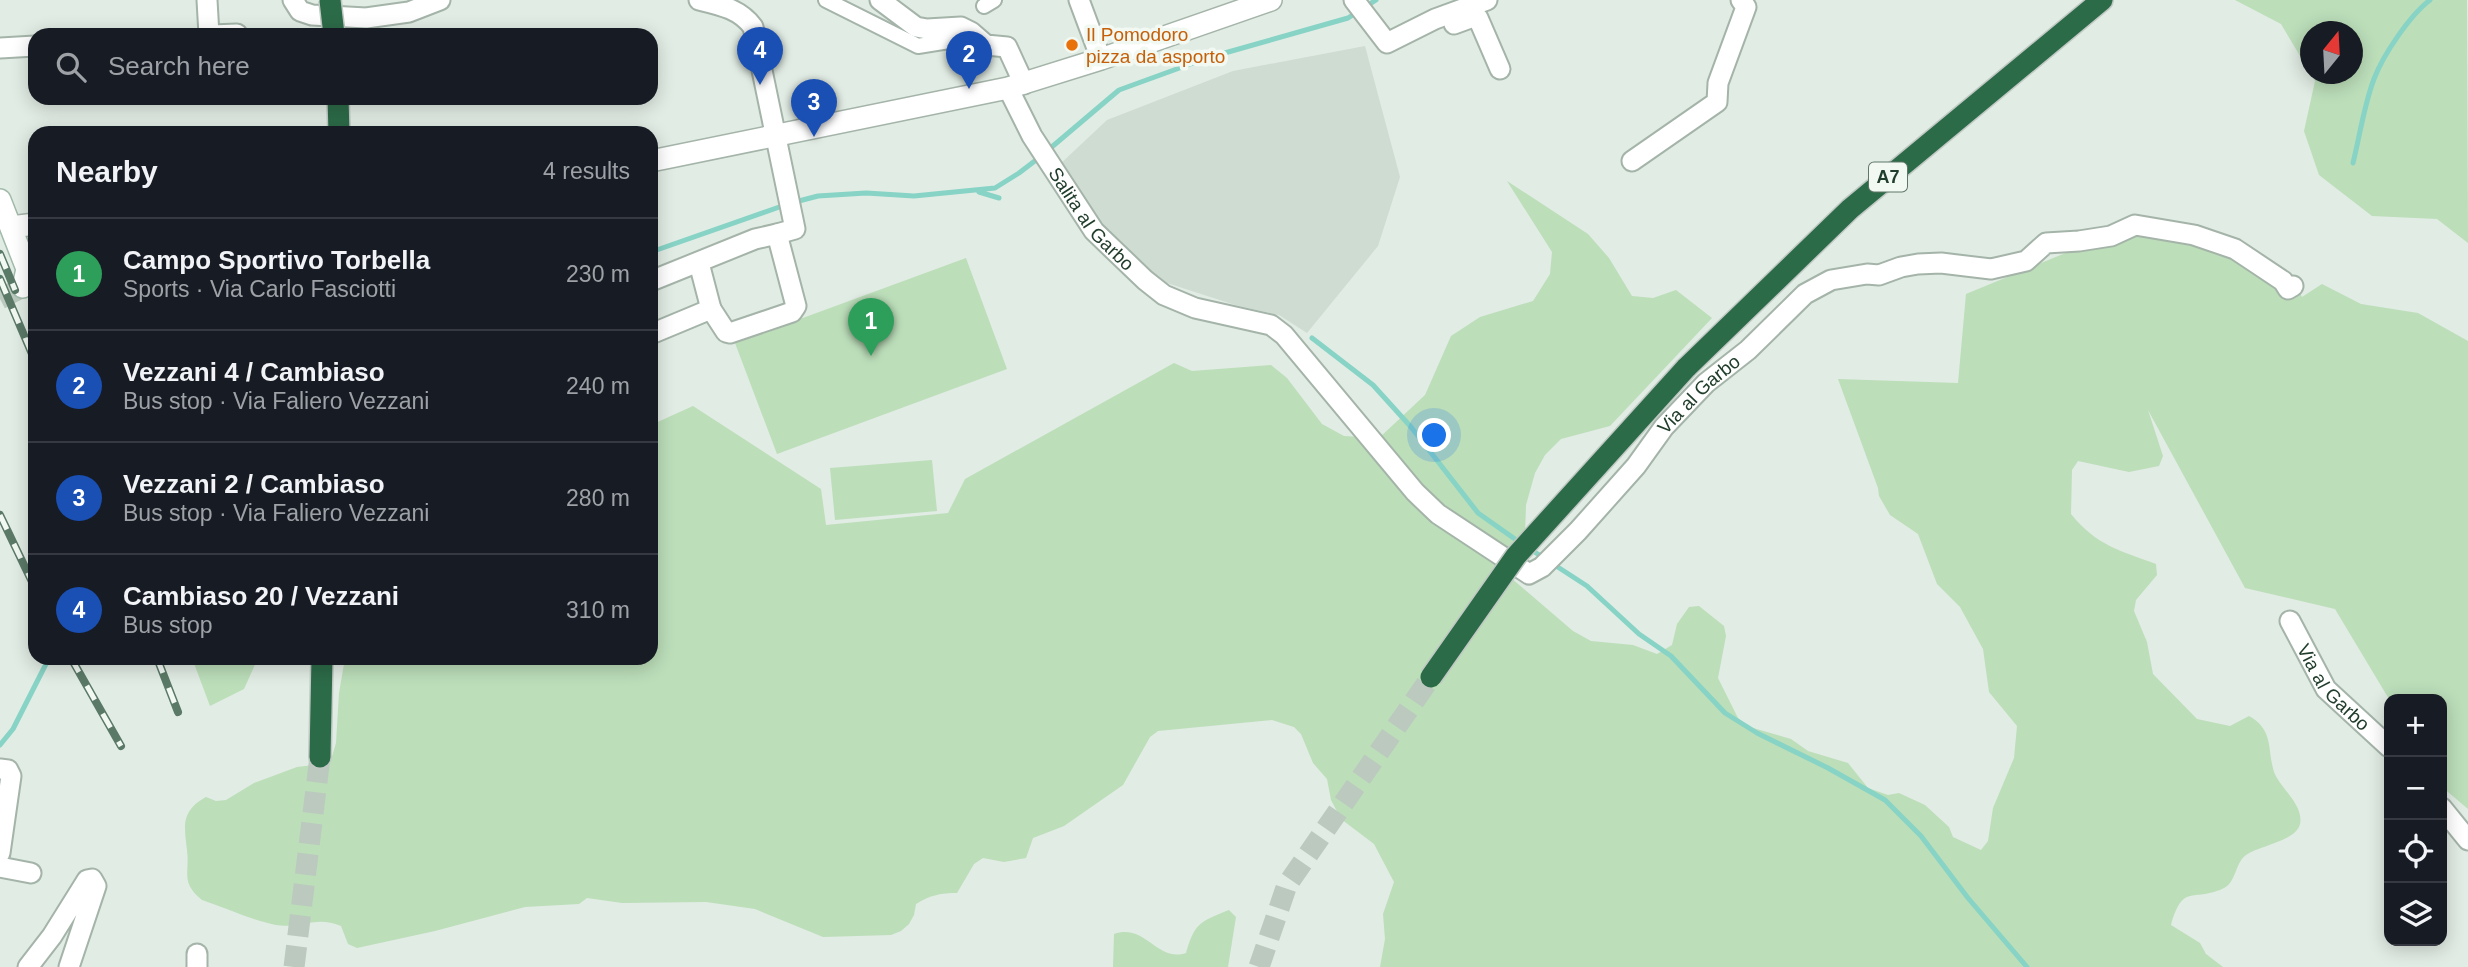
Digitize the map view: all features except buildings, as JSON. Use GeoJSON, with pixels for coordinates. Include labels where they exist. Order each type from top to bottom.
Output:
{"type":"FeatureCollection","features":[{"type":"Feature","properties":{"kind":"highway"},"geometry":{"type":"LineString","coordinates":[[330,0],[333,28]]}},
{"type":"Feature","properties":{"kind":"highway","name":"A7"},"geometry":{"type":"LineString","coordinates":[[1431,677],[1517,556],[1686,368],[1850,208],[2102,0]]}},
{"type":"Feature","properties":{"kind":"highway"},"geometry":{"type":"LineString","coordinates":[[338,105],[339,126]]}},
{"type":"Feature","properties":{"kind":"highway"},"geometry":{"type":"LineString","coordinates":[[320,757],[322,665]]}},
{"type":"Feature","properties":{"kind":"street"},"geometry":{"type":"LineString","coordinates":[[207,0],[209,28]]}},
{"type":"Feature","properties":{"kind":"street"},"geometry":{"type":"LineString","coordinates":[[293,0],[300,11],[312,15],[366,18],[409,12],[440,0]]}},
{"type":"Feature","properties":{"kind":"street"},"geometry":{"type":"LineString","coordinates":[[658,278],[755,239],[795,229],[752,27],[742,15],[724,6],[699,0]]}},
{"type":"Feature","properties":{"kind":"street"},"geometry":{"type":"LineString","coordinates":[[827,0],[918,46],[949,41],[961,27]]}},
{"type":"Feature","properties":{"kind":"street"},"geometry":{"type":"LineString","coordinates":[[880,0],[916,27],[961,27]]}},
{"type":"Feature","properties":{"kind":"street"},"geometry":{"type":"LineString","coordinates":[[1079,0],[1101,59]]}},
{"type":"Feature","properties":{"kind":"street"},"geometry":{"type":"LineString","coordinates":[[658,160],[1016,86],[1271,0]]}},
{"type":"Feature","properties":{"kind":"street"},"geometry":{"type":"LineString","coordinates":[[1354,0],[1387,43],[1434,19],[1487,0]]}},
{"type":"Feature","properties":{"kind":"street"},"geometry":{"type":"LineString","coordinates":[[1632,161],[1717,103],[1718,83],[1746,8],[1741,0]]}},
{"type":"Feature","properties":{"kind":"street"},"geometry":{"type":"LineString","coordinates":[[1434,19],[1441,25],[1450,26],[1474,17],[1482,21],[1500,69]]}},
{"type":"Feature","properties":{"kind":"street","name":"Salita al Garbo"},"geometry":{"type":"LineString","coordinates":[[961,27],[986,45],[1007,47],[1032,136],[1094,231],[1164,295],[1212,312]]}},
{"type":"Feature","properties":{"kind":"street"},"geometry":{"type":"LineString","coordinates":[[0,48],[28,46]]}},
{"type":"Feature","properties":{"kind":"street"},"geometry":{"type":"LineString","coordinates":[[0,200],[27,269],[23,287]]}},
{"type":"Feature","properties":{"kind":"street"},"geometry":{"type":"LineString","coordinates":[[11,227],[28,225]]}},
{"type":"Feature","properties":{"kind":"street","name":"Via al Garbo"},"geometry":{"type":"LineString","coordinates":[[1212,312],[1271,325],[1284,335],[1415,492],[1438,514],[1529,573],[1542,567],[1578,531],[1636,466],[1664,427],[1706,383],[1748,350],[1805,294],[1831,281],[1867,274],[1879,275],[1918,264],[1941,263],[1991,269],[2026,261],[2046,243],[2079,242],[2111,236],[2135,225],[2194,235],[2235,249],[2283,281],[2288,289],[2293,286]]}},
{"type":"Feature","properties":{"kind":"street"},"geometry":{"type":"LineString","coordinates":[[699,263],[711,309],[730,334],[795,310],[777,234]]}},
{"type":"Feature","properties":{"kind":"street"},"geometry":{"type":"LineString","coordinates":[[658,331],[711,309]]}},
{"type":"Feature","properties":{"kind":"street","name":"Via al Garbo"},"geometry":{"type":"LineString","coordinates":[[2290,621],[2326,690],[2384,742]]}},
{"type":"Feature","properties":{"kind":"street"},"geometry":{"type":"LineString","coordinates":[[0,769],[8,770],[11,774],[0,853]]}},
{"type":"Feature","properties":{"kind":"street"},"geometry":{"type":"LineString","coordinates":[[2447,814],[2468,840]]}},
{"type":"Feature","properties":{"kind":"street"},"geometry":{"type":"LineString","coordinates":[[0,867],[31,873]]}},
{"type":"Feature","properties":{"kind":"street"},"geometry":{"type":"LineString","coordinates":[[27,967],[52,936],[87,880],[92,879],[96,886],[69,967]]}},
{"type":"Feature","properties":{"kind":"shaded area"},"geometry":{"type":"Polygon","coordinates":[[[1365,46],[1400,177],[1378,246],[1307,333],[1279,315],[1235,305],[1164,282],[1102,229],[1058,166],[1107,120],[1233,71],[1365,46]]]}},
{"type":"Feature","properties":{"kind":"green space"},"geometry":{"type":"Polygon","coordinates":[[[2235,0],[2467,0],[2468,243],[2437,219],[2372,216],[2319,175],[2304,131],[2314,84],[2363,84],[2363,21],[2300,21],[2300,56],[2281,24],[2235,0]]]}},
{"type":"Feature","properties":{"kind":"green space"},"geometry":{"type":"Polygon","coordinates":[[[1507,181],[1588,234],[1609,258],[1632,296],[1653,298],[1676,290],[1712,318],[1610,426],[1561,439],[1545,455],[1535,473],[1526,505],[1525,534],[1497,566],[1573,631],[1591,641],[1633,645],[1657,654],[1672,645],[1677,624],[1689,607],[1699,606],[1724,626],[1726,636],[1718,678],[1738,718],[1746,726],[1791,739],[1808,751],[1848,763],[1868,788],[1888,795],[1899,793],[1925,805],[1949,827],[1953,837],[1981,850],[1988,841],[1993,808],[2014,758],[2017,726],[1989,692],[1983,649],[1960,607],[1937,584],[1918,534],[1890,515],[1879,496],[1838,379],[1958,383],[1966,294],[2080,247],[2132,231],[2193,237],[2299,291],[2302,297],[2322,284],[2361,304],[2418,313],[2468,341],[2468,809],[2447,791],[2447,694],[2386,694],[2335,609],[2245,588],[2148,410],[2163,456],[2159,466],[2129,472],[2078,461],[2072,470],[2071,514],[2100,540],[2156,564],[2157,575],[2136,600],[2134,611],[2147,642],[2153,674],[2197,719],[2230,726],[2249,716],[2257,721],[2266,734],[2274,772],[2295,803],[2300,817],[2300,824],[2292,835],[2246,855],[2227,886],[2212,893],[2184,899],[2175,912],[2171,925],[2200,943],[2206,954],[2223,967],[1380,967],[1385,939],[1383,914],[1394,882],[1374,844],[1341,819],[1331,800],[1327,779],[1313,763],[1301,734],[1294,727],[1272,720],[1158,731],[1150,737],[1123,785],[1064,826],[1033,838],[1026,858],[1004,862],[983,858],[974,864],[957,893],[936,895],[916,904],[909,924],[891,935],[823,937],[755,909],[706,902],[622,903],[587,898],[579,904],[525,907],[357,948],[348,944],[341,926],[324,922],[284,926],[267,923],[202,900],[188,882],[185,826],[188,813],[198,802],[206,797],[216,801],[226,800],[254,783],[297,767],[330,763],[336,743],[344,665],[658,665],[658,422],[693,406],[821,489],[826,525],[948,513],[965,479],[1174,363],[1192,371],[1271,365],[1287,378],[1322,424],[1344,436],[1379,438],[1425,395],[1451,336],[1480,317],[1533,301],[1550,274],[1552,252],[1507,181]]]}},
{"type":"Feature","properties":{"kind":"green space"},"geometry":{"type":"Polygon","coordinates":[[[966,258],[1007,369],[777,454],[735,343],[966,258]]]}},
{"type":"Feature","properties":{"kind":"green space"},"geometry":{"type":"Polygon","coordinates":[[[932,460],[937,511],[835,520],[830,468],[932,460]]]}},
{"type":"Feature","properties":{"kind":"green space"},"geometry":{"type":"Polygon","coordinates":[[[195,665],[255,665],[244,689],[210,706],[195,665]]]}},
{"type":"Feature","properties":{"kind":"green space"},"geometry":{"type":"Polygon","coordinates":[[[1229,910],[1236,917],[1228,967],[1113,967],[1114,934],[1135,934],[1167,953],[1186,953],[1192,935],[1200,924],[1229,910]]]}},
{"type":"Feature","properties":{"kind":"waterway"},"geometry":{"type":"LineString","coordinates":[[1047,151],[1119,90],[1207,58],[1348,18],[1376,0]]}},
{"type":"Feature","properties":{"kind":"waterway"},"geometry":{"type":"LineString","coordinates":[[2353,163],[2367,99],[2378,69],[2406,25],[2430,0]]}},
{"type":"Feature","properties":{"kind":"waterway"},"geometry":{"type":"LineString","coordinates":[[795,202],[818,196],[866,193],[914,196],[995,188],[1040,157]]}},
{"type":"Feature","properties":{"kind":"waterway"},"geometry":{"type":"LineString","coordinates":[[979,192],[999,198]]}},
{"type":"Feature","properties":{"kind":"waterway"},"geometry":{"type":"LineString","coordinates":[[658,250],[785,205]]}},
{"type":"Feature","properties":{"kind":"waterway"},"geometry":{"type":"LineString","coordinates":[[1312,338],[1373,385],[1411,427],[1478,513],[1522,544]]}},
{"type":"Feature","properties":{"kind":"waterway"},"geometry":{"type":"LineString","coordinates":[[1530,549],[1587,586],[1639,634],[1671,656],[1725,713],[1757,733],[1885,800],[1921,836],[1968,898],[2027,967]]}},
{"type":"Feature","properties":{"kind":"waterway"},"geometry":{"type":"LineString","coordinates":[[0,745],[13,729],[45,665]]}},
{"type":"Feature","properties":{"kind":"tunnel"},"geometry":{"type":"LineString","coordinates":[[0,299],[23,287]]}},
{"type":"Feature","properties":{"kind":"tunnel"},"geometry":{"type":"LineString","coordinates":[[1259,967],[1287,885],[1431,677]]}},
{"type":"Feature","properties":{"kind":"tunnel"},"geometry":{"type":"LineString","coordinates":[[294,967],[320,757]]}},
{"type":"Feature","properties":{"kind":"railway"},"geometry":{"type":"LineString","coordinates":[[0,254],[15,290]]}},
{"type":"Feature","properties":{"kind":"railway"},"geometry":{"type":"LineString","coordinates":[[0,279],[28,345]]}},
{"type":"Feature","properties":{"kind":"railway"},"geometry":{"type":"LineString","coordinates":[[0,515],[28,573]]}},
{"type":"Feature","properties":{"kind":"railway"},"geometry":{"type":"LineString","coordinates":[[75,665],[121,746]]}},
{"type":"Feature","properties":{"kind":"railway"},"geometry":{"type":"LineString","coordinates":[[160,665],[178,712]]}},
{"type":"Feature","properties":{"kind":"place","name":"Il Pomodoro pizza da asporto"},"geometry":{"type":"Point","coordinates":[1072,45]}},
{"type":"Feature","properties":{"kind":"place","name":"Cambiaso 20 / Vezzani"},"geometry":{"type":"Point","coordinates":[760,85]}},
{"type":"Feature","properties":{"kind":"place","name":"Vezzani 4 / Cambiaso"},"geometry":{"type":"Point","coordinates":[969,89]}},
{"type":"Feature","properties":{"kind":"place","name":"Vezzani 2 / Cambiaso"},"geometry":{"type":"Point","coordinates":[814,137]}},
{"type":"Feature","properties":{"kind":"place","name":"Campo Sportivo Torbella"},"geometry":{"type":"Point","coordinates":[871,356]}}]}
